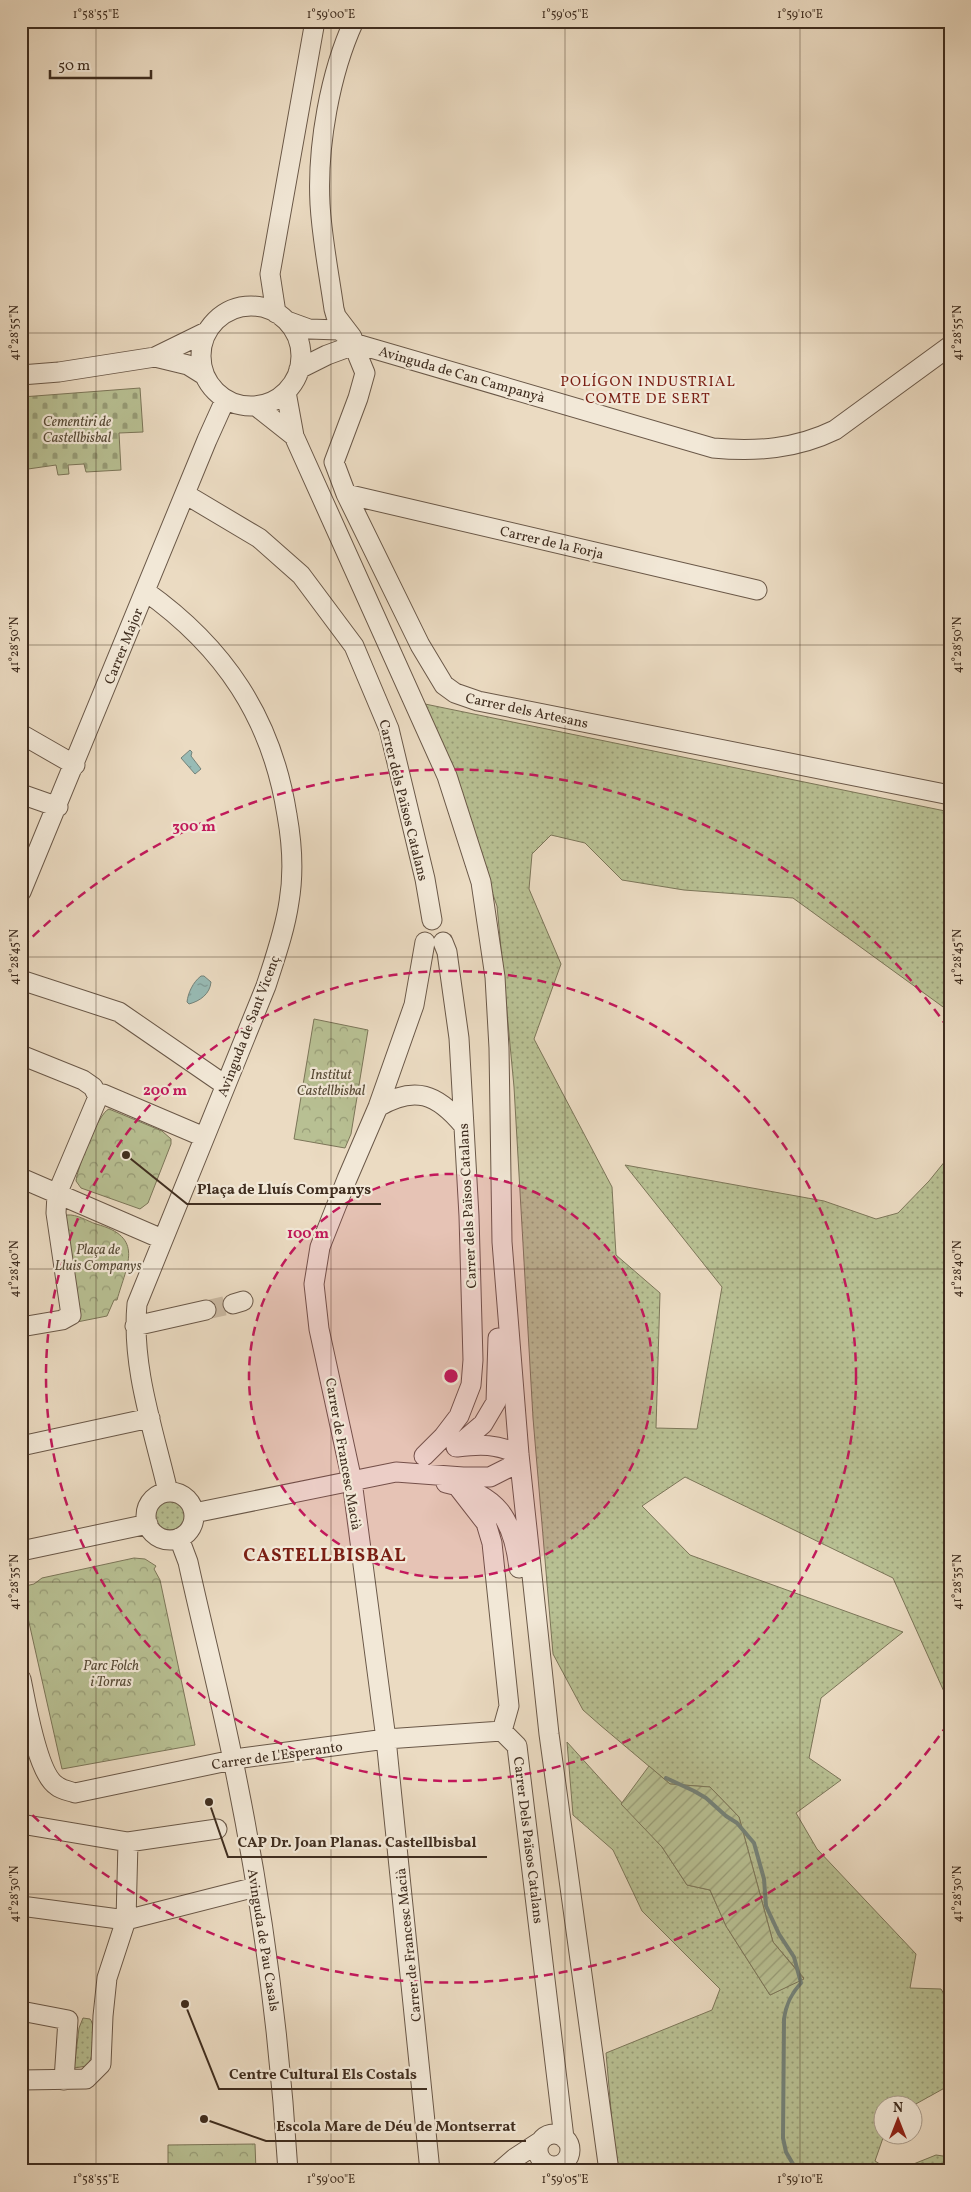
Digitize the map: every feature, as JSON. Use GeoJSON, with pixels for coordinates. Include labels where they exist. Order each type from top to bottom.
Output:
{"type":"FeatureCollection","features":[{"type":"Feature","properties":{"kind":"street"},"geometry":{"type":"LineString","coordinates":[[281,317],[270,274],[315,21]]}},
{"type":"Feature","properties":{"kind":"street"},"geometry":{"type":"LineString","coordinates":[[299,369],[327,355],[357,344],[336,316],[334,310],[320,201],[320,172],[328,108],[346,40],[354,21]]}},
{"type":"Feature","properties":{"kind":"street"},"geometry":{"type":"LineString","coordinates":[[243,307],[270,274]]}},
{"type":"Feature","properties":{"kind":"street"},"geometry":{"type":"LineString","coordinates":[[21,375],[59,372],[155,357],[206,332],[227,312],[243,307],[260,307],[281,317],[295,332],[300,345],[301,360],[291,387],[276,400],[256,406],[242,406],[225,400],[210,386],[204,375],[200,355],[206,332]]}},
{"type":"Feature","properties":{"kind":"street","name":"Avinguda de Can Campanyà"},"geometry":{"type":"LineString","coordinates":[[281,317],[309,328],[339,330],[357,344],[713,448],[741,450],[793,445],[818,438],[835,430],[950,346]]}},
{"type":"Feature","properties":{"kind":"street","name":"Carrer dels Artesans"},"geometry":{"type":"LineString","coordinates":[[357,344],[358,356],[365,373],[358,398],[334,462],[346,494],[420,645],[444,684],[455,693],[466,698],[488,703],[950,795]]}},
{"type":"Feature","properties":{"kind":"street"},"geometry":{"type":"LineString","coordinates":[[155,357],[188,365],[204,375]]}},
{"type":"Feature","properties":{"kind":"street"},"geometry":{"type":"LineString","coordinates":[[286,392],[294,436],[447,776],[481,882],[495,977],[499,1048],[502,1242],[519,1454],[549,1734],[609,2171]]}},
{"type":"Feature","properties":{"kind":"street","name":"Carrer Major"},"geometry":{"type":"LineString","coordinates":[[21,892],[58,807],[206,440],[225,400]]}},
{"type":"Feature","properties":{"kind":"street"},"geometry":{"type":"LineString","coordinates":[[256,406],[294,436]]}},
{"type":"Feature","properties":{"kind":"street","name":"Carrer dels Països Catalans"},"geometry":{"type":"LineString","coordinates":[[185,494],[259,538],[287,563],[301,576],[354,646],[389,729],[425,879],[432,920]]}},
{"type":"Feature","properties":{"kind":"street","name":"Carrer de la Forja"},"geometry":{"type":"LineString","coordinates":[[346,494],[758,590]]}},
{"type":"Feature","properties":{"kind":"street","name":"Avinguda de Sant Vicenç"},"geometry":{"type":"LineString","coordinates":[[145,591],[175,612],[208,645],[236,680],[257,718],[271,748],[283,788],[292,864],[289,901],[281,938],[266,986],[136,1304],[135,1341],[150,1418],[168,1492]]}},
{"type":"Feature","properties":{"kind":"street"},"geometry":{"type":"LineString","coordinates":[[21,734],[75,765]]}},
{"type":"Feature","properties":{"kind":"street"},"geometry":{"type":"LineString","coordinates":[[21,794],[58,807]]}},
{"type":"Feature","properties":{"kind":"street","name":"Carrer de Francesc Macià"},"geometry":{"type":"LineString","coordinates":[[431,2168],[386,1739],[352,1481],[319,1329],[314,1284],[320,1247],[378,1107],[434,942],[447,935],[446,927],[440,921],[432,920]]}},
{"type":"Feature","properties":{"kind":"street","name":"Carrer dels Països Catalans"},"geometry":{"type":"LineString","coordinates":[[424,1456],[443,1437],[459,1416],[471,1385],[473,1360],[469,1216],[459,1038],[447,952],[434,942]]}},
{"type":"Feature","properties":{"kind":"street"},"geometry":{"type":"LineString","coordinates":[[21,980],[120,1012],[225,1086]]}},
{"type":"Feature","properties":{"kind":"street"},"geometry":{"type":"LineString","coordinates":[[21,1055],[83,1080],[93,1087],[98,1097]]}},
{"type":"Feature","properties":{"kind":"street"},"geometry":{"type":"LineString","coordinates":[[21,1327],[62,1320],[71,1315],[56,1213],[57,1194],[98,1097],[103,1094],[204,1137]]}},
{"type":"Feature","properties":{"kind":"street"},"geometry":{"type":"LineString","coordinates":[[378,1107],[392,1098],[404,1094],[417,1094],[442,1103],[463,1126]]}},
{"type":"Feature","properties":{"kind":"street"},"geometry":{"type":"LineString","coordinates":[[21,1178],[99,1210],[162,1239]]}},
{"type":"Feature","properties":{"kind":"street"},"geometry":{"type":"LineString","coordinates":[[456,1447],[483,1424],[496,1402],[499,1362],[498,1299],[502,1242]]}},
{"type":"Feature","properties":{"kind":"street"},"geometry":{"type":"LineString","coordinates":[[135,1326],[206,1310]]}},
{"type":"Feature","properties":{"kind":"street"},"geometry":{"type":"LineString","coordinates":[[21,1446],[150,1418]]}},
{"type":"Feature","properties":{"kind":"street"},"geometry":{"type":"LineString","coordinates":[[396,1472],[424,1456],[456,1447],[483,1443],[519,1454]]}},
{"type":"Feature","properties":{"kind":"street"},"geometry":{"type":"LineString","coordinates":[[194,1513],[396,1472],[490,1477],[510,1467],[519,1454]]}},
{"type":"Feature","properties":{"kind":"street"},"geometry":{"type":"LineString","coordinates":[[396,1472],[456,1485],[474,1492],[500,1509],[516,1542],[528,1633],[541,1657]]}},
{"type":"Feature","properties":{"kind":"street"},"geometry":{"type":"LineString","coordinates":[[456,1485],[486,1523],[492,1543],[509,1706],[502,1731]]}},
{"type":"Feature","properties":{"kind":"street"},"geometry":{"type":"LineString","coordinates":[[168,1492],[182,1495],[192,1506],[194,1513],[191,1528],[179,1538],[164,1539],[152,1531],[148,1524],[147,1510],[150,1503],[161,1494],[168,1492]]}},
{"type":"Feature","properties":{"kind":"street"},"geometry":{"type":"LineString","coordinates":[[21,1552],[148,1524]]}},
{"type":"Feature","properties":{"kind":"street","name":"Avinguda de Pau Casals"},"geometry":{"type":"LineString","coordinates":[[179,1538],[188,1562],[233,1759],[256,1887],[272,1982],[288,2171]]}},
{"type":"Feature","properties":{"kind":"street"},"geometry":{"type":"LineString","coordinates":[[21,1679],[29,1751]]}},
{"type":"Feature","properties":{"kind":"street","name":"Carrer de L'Esperanto"},"geometry":{"type":"LineString","coordinates":[[29,1751],[56,1786],[76,1793],[233,1759],[386,1739],[502,1731]]}},
{"type":"Feature","properties":{"kind":"street","name":"Carrer Dels Països Catalans"},"geometry":{"type":"LineString","coordinates":[[502,1731],[517,1746],[560,2094],[551,2138]]}},
{"type":"Feature","properties":{"kind":"street"},"geometry":{"type":"LineString","coordinates":[[21,1824],[128,1842],[217,1829]]}},
{"type":"Feature","properties":{"kind":"street"},"geometry":{"type":"LineString","coordinates":[[21,2080],[86,2079],[100,2064],[102,2016],[107,1978],[126,1920],[128,1842]]}},
{"type":"Feature","properties":{"kind":"street"},"geometry":{"type":"LineString","coordinates":[[21,1906],[126,1920],[256,1887]]}},
{"type":"Feature","properties":{"kind":"street"},"geometry":{"type":"LineString","coordinates":[[21,2011],[68,2020],[64,2080]]}},
{"type":"Feature","properties":{"kind":"street"},"geometry":{"type":"LineString","coordinates":[[551,2138],[538,2154],[551,2166]]}},
{"type":"Feature","properties":{"kind":"street"},"geometry":{"type":"LineString","coordinates":[[502,2170],[562,2164],[568,2156],[569,2147],[551,2138]]}},
{"type":"Feature","properties":{"kind":"street"},"geometry":{"type":"LineString","coordinates":[[502,2170],[515,2158],[551,2138]]}},
{"type":"Feature","properties":{"kind":"green space","name":"Cementiri de Castellbisbal"},"geometry":{"type":"Polygon","coordinates":[[[140,388],[143,432],[119,433],[121,470],[86,472],[84,464],[68,465],[69,474],[58,475],[56,465],[28,469],[22,397],[140,388]]]}},
{"type":"Feature","properties":{"kind":"green space"},"geometry":{"type":"Polygon","coordinates":[[[425,704],[950,812],[950,1012],[793,898],[684,890],[622,880],[585,843],[551,835],[532,854],[529,889],[561,964],[534,1039],[612,1187],[616,1255],[660,1293],[656,1428],[697,1429],[722,1287],[625,1165],[824,1201],[876,1219],[898,1213],[929,1181],[950,1155],[950,1209],[945,1213],[950,1248],[950,1705],[893,1578],[685,1477],[642,1506],[690,1555],[903,1632],[821,1698],[809,1758],[841,1780],[796,1813],[817,1849],[916,1954],[910,1988],[941,1989],[950,2004],[950,2085],[924,2099],[924,2094],[874,2094],[874,2144],[881,2144],[875,2161],[891,2171],[619,2171],[613,2133],[606,2053],[712,2010],[720,1989],[642,1911],[613,1850],[573,1815],[567,1742],[662,1847],[687,1885],[710,1890],[726,1926],[770,1995],[804,1978],[773,1942],[739,1817],[710,1787],[670,1784],[600,1725],[583,1710],[553,1654],[533,1418],[514,1087],[497,906],[425,704]]]}},
{"type":"Feature","properties":{"kind":"green space","name":"Institut Castellbisbal"},"geometry":{"type":"Polygon","coordinates":[[[314,1019],[368,1030],[351,1134],[345,1148],[294,1139],[314,1019]]]}},
{"type":"Feature","properties":{"kind":"green space"},"geometry":{"type":"Polygon","coordinates":[[[109,1109],[162,1131],[171,1139],[171,1144],[148,1203],[140,1209],[81,1188],[76,1181],[94,1130],[104,1113],[109,1109]]]}},
{"type":"Feature","properties":{"kind":"green space","name":"Plaça de Lluis Companys"},"geometry":{"type":"Polygon","coordinates":[[[67,1215],[78,1217],[111,1230],[121,1236],[127,1244],[129,1253],[125,1275],[117,1300],[114,1300],[107,1316],[77,1322],[63,1218],[67,1215]]]}},
{"type":"Feature","properties":{"kind":"green space"},"geometry":{"type":"Polygon","coordinates":[[[170,1500],[181,1504],[185,1515],[181,1526],[170,1530],[159,1526],[155,1515],[159,1504],[170,1500]]]}},
{"type":"Feature","properties":{"kind":"green space","name":"Parc Folch i Torras"},"geometry":{"type":"Polygon","coordinates":[[[134,1558],[145,1559],[156,1566],[154,1569],[160,1580],[195,1745],[62,1769],[21,1587],[34,1584],[42,1578],[134,1558]]]}},
{"type":"Feature","properties":{"kind":"green space"},"geometry":{"type":"Polygon","coordinates":[[[649,1766],[670,1784],[710,1787],[739,1817],[773,1942],[804,1979],[770,1995],[726,1926],[710,1890],[687,1885],[662,1847],[621,1804],[649,1766]]]}},
{"type":"Feature","properties":{"kind":"green space"},"geometry":{"type":"Polygon","coordinates":[[[83,2018],[90,2019],[92,2023],[94,2035],[93,2050],[87,2066],[74,2068],[79,2028],[83,2018]]]}},
{"type":"Feature","properties":{"kind":"green space"},"geometry":{"type":"Polygon","coordinates":[[[255,2144],[256,2171],[168,2171],[168,2145],[255,2144]]]}},
{"type":"Feature","properties":{"kind":"green space"},"geometry":{"type":"Polygon","coordinates":[[[936,2155],[950,2157],[950,2171],[896,2171],[936,2155]]]}},
{"type":"Feature","properties":{"kind":"water"},"geometry":{"type":"Polygon","coordinates":[[[190,750],[192,752],[191,756],[201,769],[195,774],[181,758],[190,750]]]}},
{"type":"Feature","properties":{"kind":"water"},"geometry":{"type":"Polygon","coordinates":[[[201,976],[204,976],[211,982],[209,990],[201,999],[189,1004],[187,1002],[193,984],[201,976]]]}},
{"type":"Feature","properties":{"kind":"waterway"},"geometry":{"type":"LineString","coordinates":[[666,1778],[706,1798],[737,1823],[754,1843],[764,1879],[766,1906],[779,1934],[794,1957],[801,1983],[789,2000],[784,2019],[783,2138],[786,2152],[797,2171]]}},
{"type":"Feature","properties":{"kind":"tunnel"},"geometry":{"type":"LineString","coordinates":[[206,1310],[233,1304]]}},
{"type":"Feature","properties":{"kind":"place","name":"Plaça de Lluís Companys"},"geometry":{"type":"Point","coordinates":[126,1155]}},
{"type":"Feature","properties":{"kind":"place","name":"CAP Dr. Joan Planas. Castellbisbal"},"geometry":{"type":"Point","coordinates":[209,1802]}},
{"type":"Feature","properties":{"kind":"place","name":"Centre Cultural Els Costals"},"geometry":{"type":"Point","coordinates":[185,2004]}},
{"type":"Feature","properties":{"kind":"place","name":"Escola Mare de Déu de Montserrat"},"geometry":{"type":"Point","coordinates":[204,2119]}},
{"type":"Feature","properties":{"kind":"district","name":"POLÍGON INDUSTRIAL COMTE DE SERT"},"geometry":{"type":"Point","coordinates":[648,390]}},
{"type":"Feature","properties":{"kind":"district","name":"CASTELLBISBAL"},"geometry":{"type":"Point","coordinates":[325,1554]}}]}
